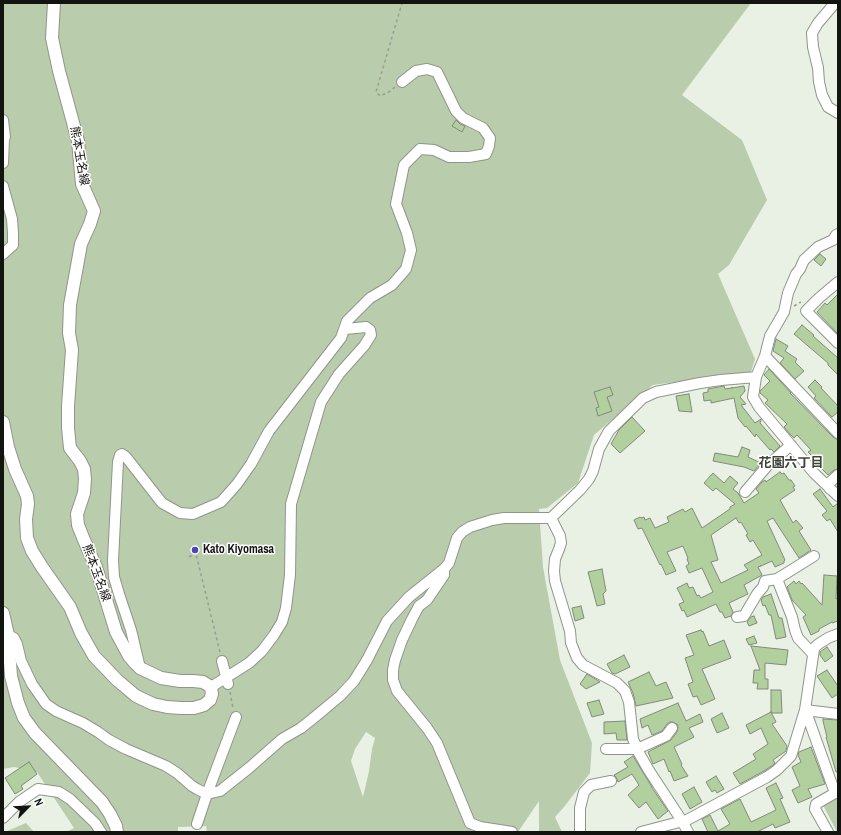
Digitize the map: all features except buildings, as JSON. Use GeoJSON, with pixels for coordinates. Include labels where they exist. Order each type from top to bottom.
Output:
{"type":"FeatureCollection","features":[{"type":"Feature","properties":{"kind":"main road","name":"熊本玉名線"},"geometry":{"type":"LineString","coordinates":[[54,3],[52,38],[59,71],[78,140],[82,184],[94,211],[81,244],[70,304],[69,333],[72,350],[68,428],[70,448],[84,469],[85,479],[84,493],[77,514],[78,525],[96,567],[116,632],[129,656],[140,668],[161,678],[203,682],[211,687]]}},
{"type":"Feature","properties":{"kind":"main road"},"geometry":{"type":"LineString","coordinates":[[3,422],[8,447],[15,469],[27,496],[27,538],[32,551],[70,607],[81,633],[94,656],[117,680],[136,696],[153,704],[167,708],[194,708],[204,705],[210,700],[212,694],[211,687]]}},
{"type":"Feature","properties":{"kind":"main road"},"geometry":{"type":"LineString","coordinates":[[3,613],[6,620],[8,635],[7,673],[24,718],[35,733],[102,802],[110,814],[116,826],[117,832]]}},
{"type":"Feature","properties":{"kind":"street"},"geometry":{"type":"LineString","coordinates":[[835,3],[818,23],[812,33],[813,47],[822,95],[828,107],[838,113]]}},
{"type":"Feature","properties":{"kind":"street"},"geometry":{"type":"LineString","coordinates":[[140,668],[131,630],[114,577],[113,553],[117,476],[120,455],[122,454],[126,457],[162,503],[180,513],[193,514],[221,502],[237,484],[251,464],[270,430],[341,338],[348,321],[370,298],[392,285],[406,269],[411,250],[407,233],[396,204],[404,165],[420,149],[434,150],[449,157],[469,157],[486,154],[490,138],[483,128],[463,118],[456,111],[437,72],[427,70],[416,71],[402,82]]}},
{"type":"Feature","properties":{"kind":"street"},"geometry":{"type":"LineString","coordinates":[[3,120],[5,137],[3,162]]}},
{"type":"Feature","properties":{"kind":"street"},"geometry":{"type":"LineString","coordinates":[[3,186],[12,219],[13,245],[3,254]]}},
{"type":"Feature","properties":{"kind":"street"},"geometry":{"type":"LineString","coordinates":[[836,495],[814,473],[758,407],[753,397],[756,377],[765,356],[770,336],[784,312],[788,294],[796,274],[804,260],[818,247],[832,240],[838,234]]}},
{"type":"Feature","properties":{"kind":"street"},"geometry":{"type":"LineString","coordinates":[[838,282],[820,293],[806,311],[838,343]]}},
{"type":"Feature","properties":{"kind":"street"},"geometry":{"type":"LineString","coordinates":[[211,687],[227,681],[249,663],[262,651],[282,622],[286,608],[290,575],[291,504],[321,402],[339,374],[364,346],[371,335],[370,330],[366,328],[345,329]]}},
{"type":"Feature","properties":{"kind":"street"},"geometry":{"type":"LineString","coordinates":[[765,356],[838,433]]}},
{"type":"Feature","properties":{"kind":"street"},"geometry":{"type":"LineString","coordinates":[[8,635],[14,638],[21,661],[32,684],[46,704],[56,711],[83,723],[126,749],[166,766],[192,786],[207,794],[220,791],[282,739],[301,728],[340,696],[354,681],[367,660],[387,621],[409,597],[444,569],[449,563],[457,538],[462,532],[470,527],[504,518],[551,518],[580,490],[589,479],[593,471],[599,449],[609,431],[643,398],[656,392],[700,383],[756,377]]}},
{"type":"Feature","properties":{"kind":"street"},"geometry":{"type":"LineString","coordinates":[[746,492],[768,465],[791,445]]}},
{"type":"Feature","properties":{"kind":"street"},"geometry":{"type":"LineString","coordinates":[[827,485],[838,475]]}},
{"type":"Feature","properties":{"kind":"street"},"geometry":{"type":"LineString","coordinates":[[551,518],[560,536],[561,543],[555,559],[555,581],[570,631],[571,643],[577,658],[583,665],[617,683],[625,691],[629,702],[633,739],[637,749],[688,832]]}},
{"type":"Feature","properties":{"kind":"street"},"geometry":{"type":"LineString","coordinates":[[737,617],[744,616],[763,587],[765,581],[777,579],[814,556]]}},
{"type":"Feature","properties":{"kind":"street"},"geometry":{"type":"LineString","coordinates":[[444,569],[444,575],[426,600],[419,606],[402,640],[394,665],[393,680],[397,691],[427,728],[437,743],[467,828],[480,827],[512,832]]}},
{"type":"Feature","properties":{"kind":"street"},"geometry":{"type":"LineString","coordinates":[[777,579],[792,617],[794,630],[798,638],[813,654]]}},
{"type":"Feature","properties":{"kind":"street"},"geometry":{"type":"LineString","coordinates":[[641,832],[687,820],[768,778],[791,756],[805,710],[814,649],[828,638],[838,634]]}},
{"type":"Feature","properties":{"kind":"street"},"geometry":{"type":"LineString","coordinates":[[222,661],[227,681]]}},
{"type":"Feature","properties":{"kind":"street"},"geometry":{"type":"LineString","coordinates":[[805,710],[838,714]]}},
{"type":"Feature","properties":{"kind":"street"},"geometry":{"type":"LineString","coordinates":[[805,710],[836,793],[816,804],[815,809],[828,832]]}},
{"type":"Feature","properties":{"kind":"street"},"geometry":{"type":"LineString","coordinates":[[197,824],[236,718]]}},
{"type":"Feature","properties":{"kind":"street"},"geometry":{"type":"LineString","coordinates":[[606,749],[637,749],[666,736],[672,728]]}},
{"type":"Feature","properties":{"kind":"street"},"geometry":{"type":"LineString","coordinates":[[580,832],[580,808],[584,792],[591,785],[611,780]]}},
{"type":"Feature","properties":{"kind":"street"},"geometry":{"type":"LineString","coordinates":[[3,818],[19,802],[38,789],[59,792],[70,799],[96,824],[101,832]]}},
{"type":"Feature","properties":{"kind":"path"},"geometry":{"type":"LineString","coordinates":[[402,3],[376,92],[380,96],[389,92],[402,82]]}},
{"type":"Feature","properties":{"kind":"path"},"geometry":{"type":"LineString","coordinates":[[195,550],[222,661]]}},
{"type":"Feature","properties":{"kind":"path"},"geometry":{"type":"LineString","coordinates":[[189,557],[196,554]]}},
{"type":"Feature","properties":{"kind":"path"},"geometry":{"type":"LineString","coordinates":[[227,681],[236,718]]}},
{"type":"Feature","properties":{"kind":"green space"},"geometry":{"type":"Polygon","coordinates":[[[3,3],[751,3],[682,95],[742,140],[767,200],[729,265],[718,274],[755,359],[751,372],[653,385],[594,435],[578,483],[547,508],[539,509],[543,567],[560,660],[592,743],[590,773],[555,817],[562,832],[539,832],[539,801],[518,832],[207,832],[206,826],[178,827],[178,832],[66,832],[74,828],[37,772],[14,767],[3,769],[3,3]],[[366,732],[355,749],[351,761],[363,797],[372,749],[375,738],[366,732]]]}},
{"type":"Feature","properties":{"kind":"green space"},"geometry":{"type":"Polygon","coordinates":[[[838,796],[838,832],[837,832],[823,805],[838,796]]]}},
{"type":"Feature","properties":{"kind":"green space"},"geometry":{"type":"Polygon","coordinates":[[[26,823],[34,832],[5,832],[26,823]]]}},
{"type":"Feature","properties":{"kind":"place","name":"Kato Kiyomasa"},"geometry":{"type":"Point","coordinates":[195,550]}},
{"type":"Feature","properties":{"kind":"district","name":"花園六丁目"},"geometry":{"type":"Point","coordinates":[791,464]}}]}
